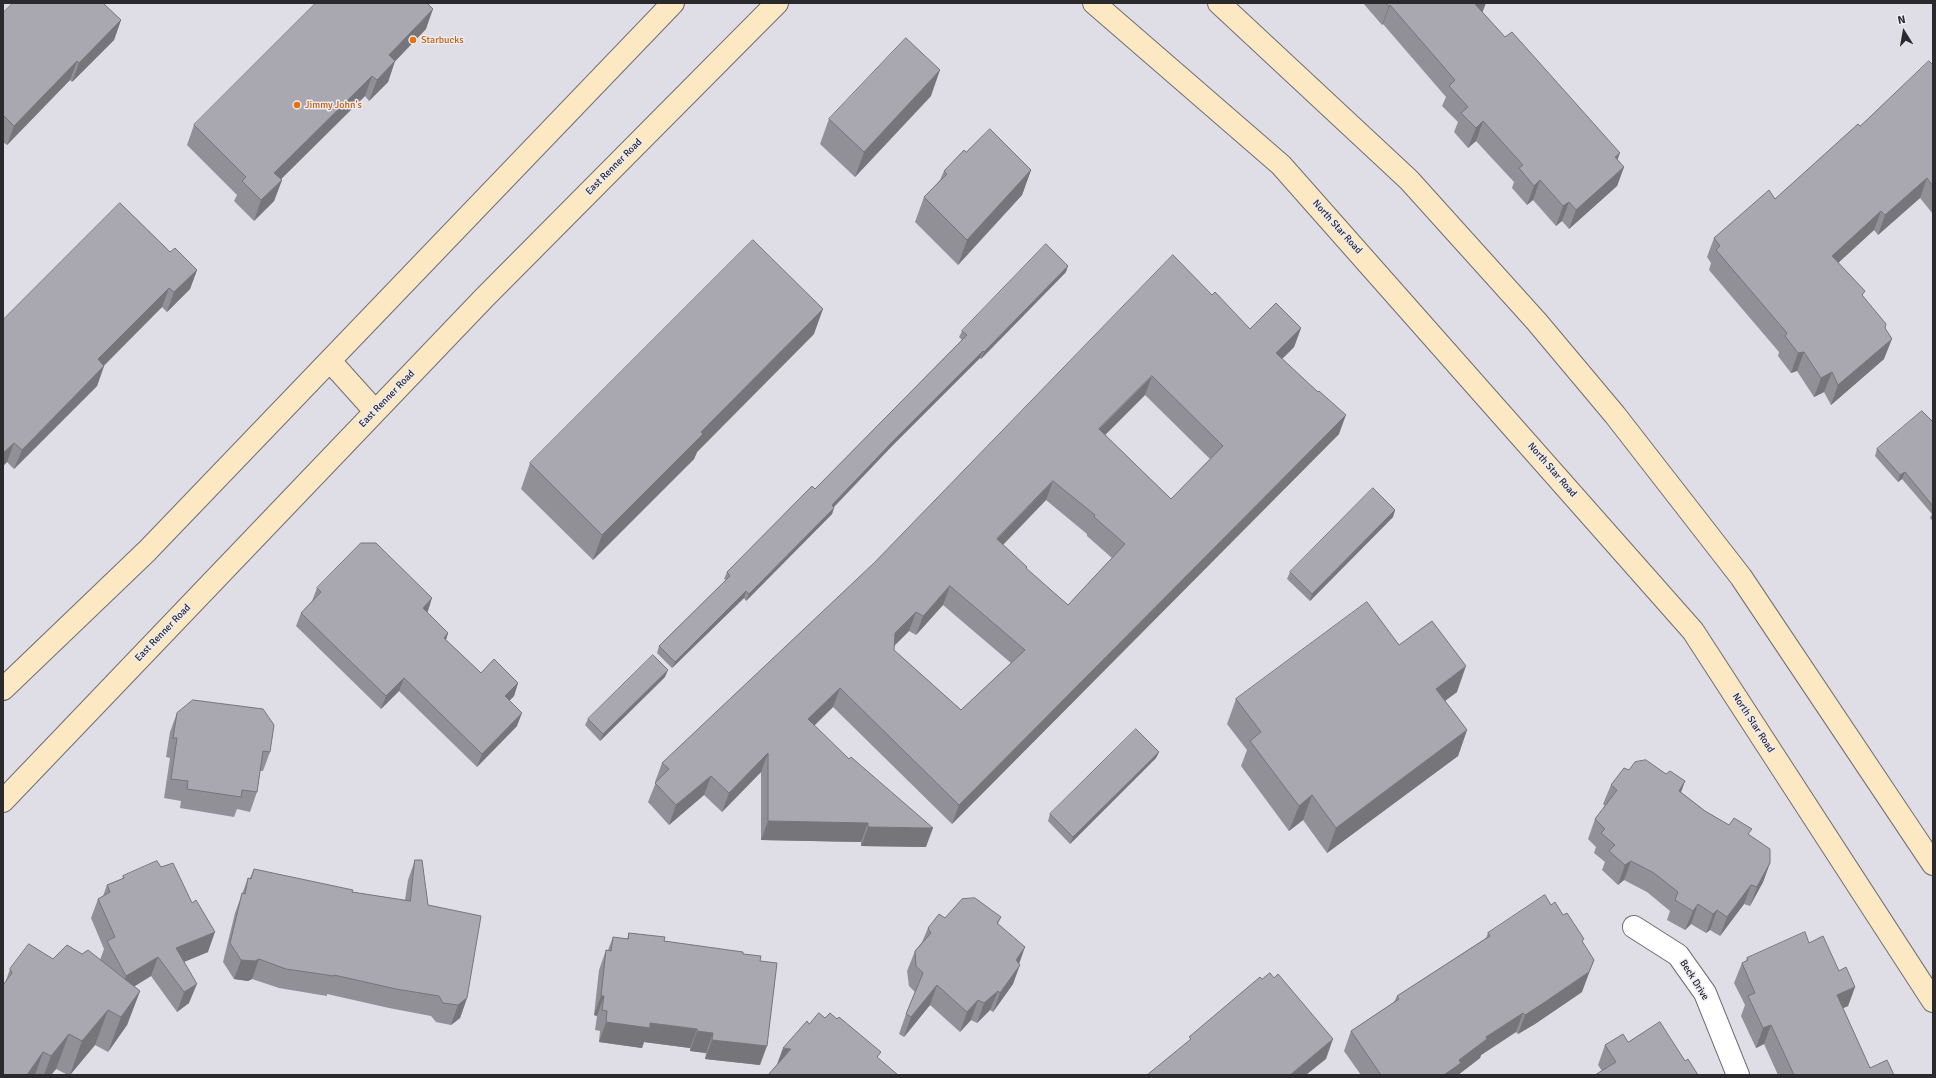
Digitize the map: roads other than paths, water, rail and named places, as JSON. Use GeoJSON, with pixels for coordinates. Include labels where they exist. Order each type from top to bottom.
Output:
{"type":"FeatureCollection","features":[{"type":"Feature","properties":{"kind":"main road"},"geometry":{"type":"LineString","coordinates":[[3,689],[147,551],[673,3]]}},
{"type":"Feature","properties":{"kind":"main road","name":"East Renner Road"},"geometry":{"type":"LineString","coordinates":[[3,801],[494,288],[777,3]]}},
{"type":"Feature","properties":{"kind":"main road","name":"North Star Road"},"geometry":{"type":"LineString","coordinates":[[1094,3],[1281,165],[1693,631],[1933,1001]]}},
{"type":"Feature","properties":{"kind":"main road"},"geometry":{"type":"LineString","coordinates":[[1219,3],[1409,180],[1537,322],[1615,415],[1741,577],[1933,864]]}},
{"type":"Feature","properties":{"kind":"main road"},"geometry":{"type":"LineString","coordinates":[[330,361],[375,411]]}},
{"type":"Feature","properties":{"kind":"street","name":"Beck Drive"},"geometry":{"type":"LineString","coordinates":[[1634,927],[1678,955],[1705,993],[1738,1075]]}},
{"type":"Feature","properties":{"kind":"place","name":"Starbucks"},"geometry":{"type":"Point","coordinates":[413,40]}},
{"type":"Feature","properties":{"kind":"place","name":"Jimmy John's"},"geometry":{"type":"Point","coordinates":[297,105]}}]}
